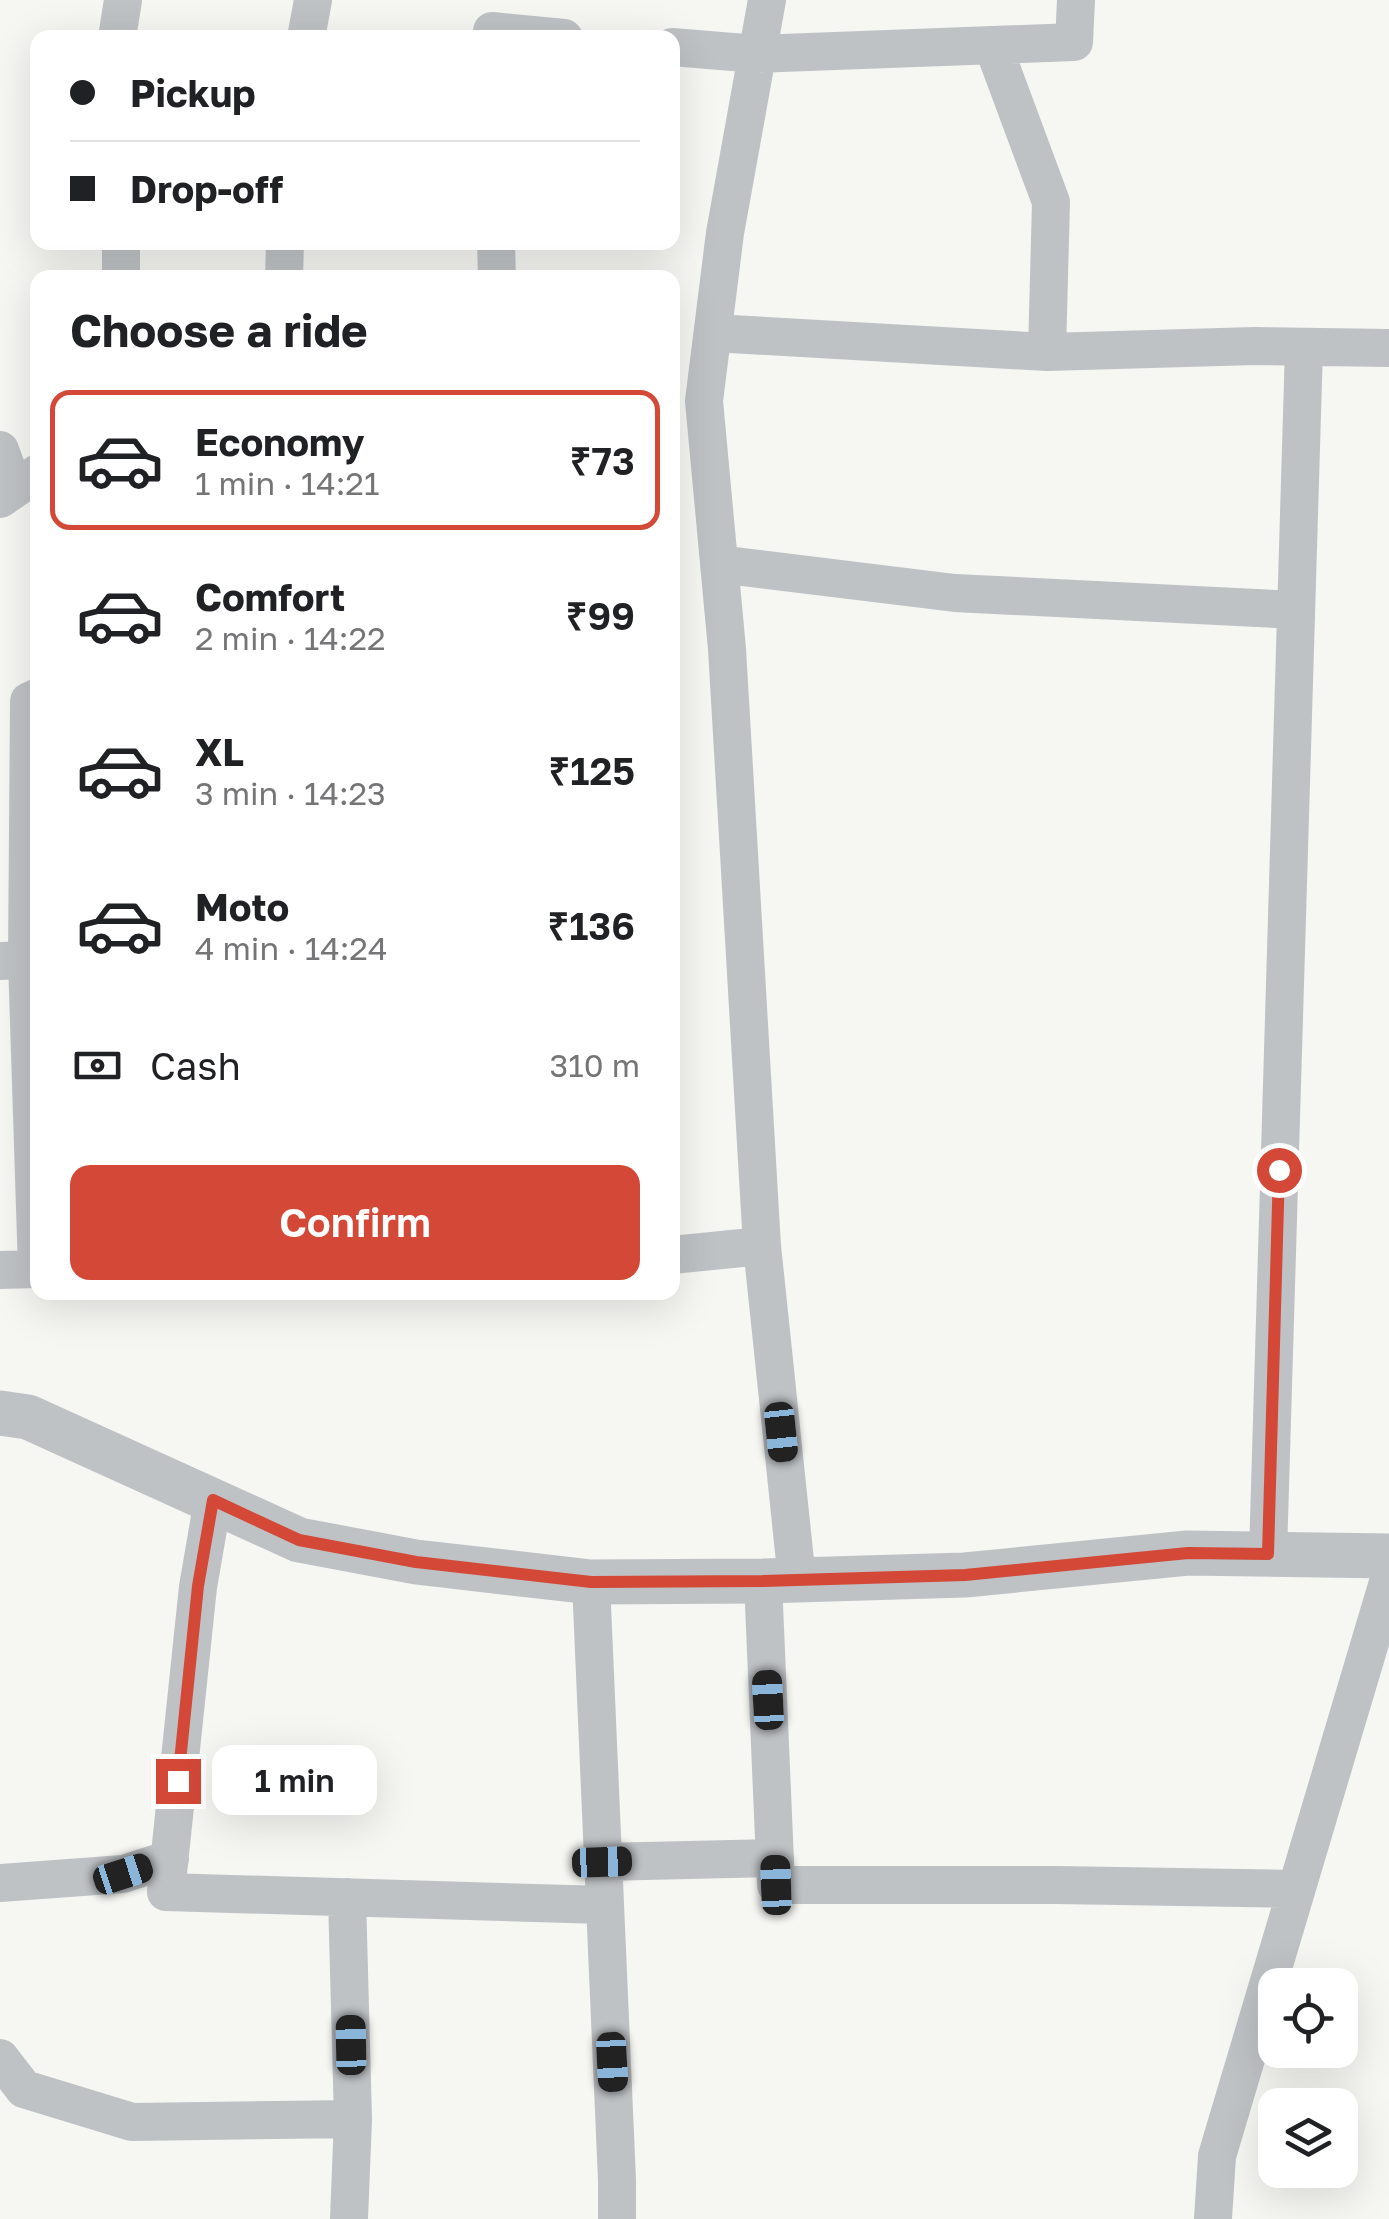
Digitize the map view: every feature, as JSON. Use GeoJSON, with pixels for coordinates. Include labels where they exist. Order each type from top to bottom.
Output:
{"type":"FeatureCollection","features":[{"type":"Feature","properties":{"kind":"street"},"geometry":{"type":"LineString","coordinates":[[118,30],[124,0]]}},
{"type":"Feature","properties":{"kind":"street"},"geometry":{"type":"LineString","coordinates":[[307,30],[313,0]]}},
{"type":"Feature","properties":{"kind":"street"},"geometry":{"type":"LineString","coordinates":[[768,0],[724,233],[704,401],[727,648],[780,1580],[776,1885],[1296,1890]]}},
{"type":"Feature","properties":{"kind":"street"},"geometry":{"type":"LineString","coordinates":[[680,48],[758,54],[1074,42],[1076,0]]}},
{"type":"Feature","properties":{"kind":"street"},"geometry":{"type":"LineString","coordinates":[[492,23],[526,30]]}},
{"type":"Feature","properties":{"kind":"street"},"geometry":{"type":"LineString","coordinates":[[993,46],[1051,202],[1047,352]]}},
{"type":"Feature","properties":{"kind":"street"},"geometry":{"type":"LineString","coordinates":[[713,333],[1047,352],[1389,348]]}},
{"type":"Feature","properties":{"kind":"street"},"geometry":{"type":"LineString","coordinates":[[1268,1554],[1304,346]]}},
{"type":"Feature","properties":{"kind":"street"},"geometry":{"type":"LineString","coordinates":[[0,450],[17,486]]}},
{"type":"Feature","properties":{"kind":"street"},"geometry":{"type":"LineString","coordinates":[[719,564],[956,593],[1296,610]]}},
{"type":"Feature","properties":{"kind":"street"},"geometry":{"type":"LineString","coordinates":[[30,701],[22,960],[30,1125]]}},
{"type":"Feature","properties":{"kind":"street"},"geometry":{"type":"LineString","coordinates":[[680,1254],[762,1246]]}},
{"type":"Feature","properties":{"kind":"street"},"geometry":{"type":"LineString","coordinates":[[0,1270],[30,1269]]}},
{"type":"Feature","properties":{"kind":"street"},"geometry":{"type":"LineString","coordinates":[[0,1412],[28,1417],[299,1540],[416,1562],[591,1582],[965,1575],[1188,1553],[1389,1556]]}},
{"type":"Feature","properties":{"kind":"street"},"geometry":{"type":"LineString","coordinates":[[213,1500],[198,1586],[166,1892],[604,1905]]}},
{"type":"Feature","properties":{"kind":"street"},"geometry":{"type":"LineString","coordinates":[[1213,2219],[1217,2156],[1389,1578]]}},
{"type":"Feature","properties":{"kind":"street"},"geometry":{"type":"LineString","coordinates":[[591,1582],[617,2219]]}},
{"type":"Feature","properties":{"kind":"street"},"geometry":{"type":"LineString","coordinates":[[602,1862],[775,1858]]}},
{"type":"Feature","properties":{"kind":"street"},"geometry":{"type":"LineString","coordinates":[[0,1883],[123,1874],[170,1859]]}},
{"type":"Feature","properties":{"kind":"street"},"geometry":{"type":"LineString","coordinates":[[348,1897],[353,2119],[349,2219]]}},
{"type":"Feature","properties":{"kind":"street"},"geometry":{"type":"LineString","coordinates":[[0,2058],[24,2090],[132,2122],[353,2119]]}},
{"type":"Feature","properties":{"kind":"route"},"geometry":{"type":"LineString","coordinates":[[178,1781],[198,1586],[213,1500],[299,1540],[416,1562],[591,1582],[965,1575],[1188,1553],[1268,1554],[1279,1170]]}}]}
